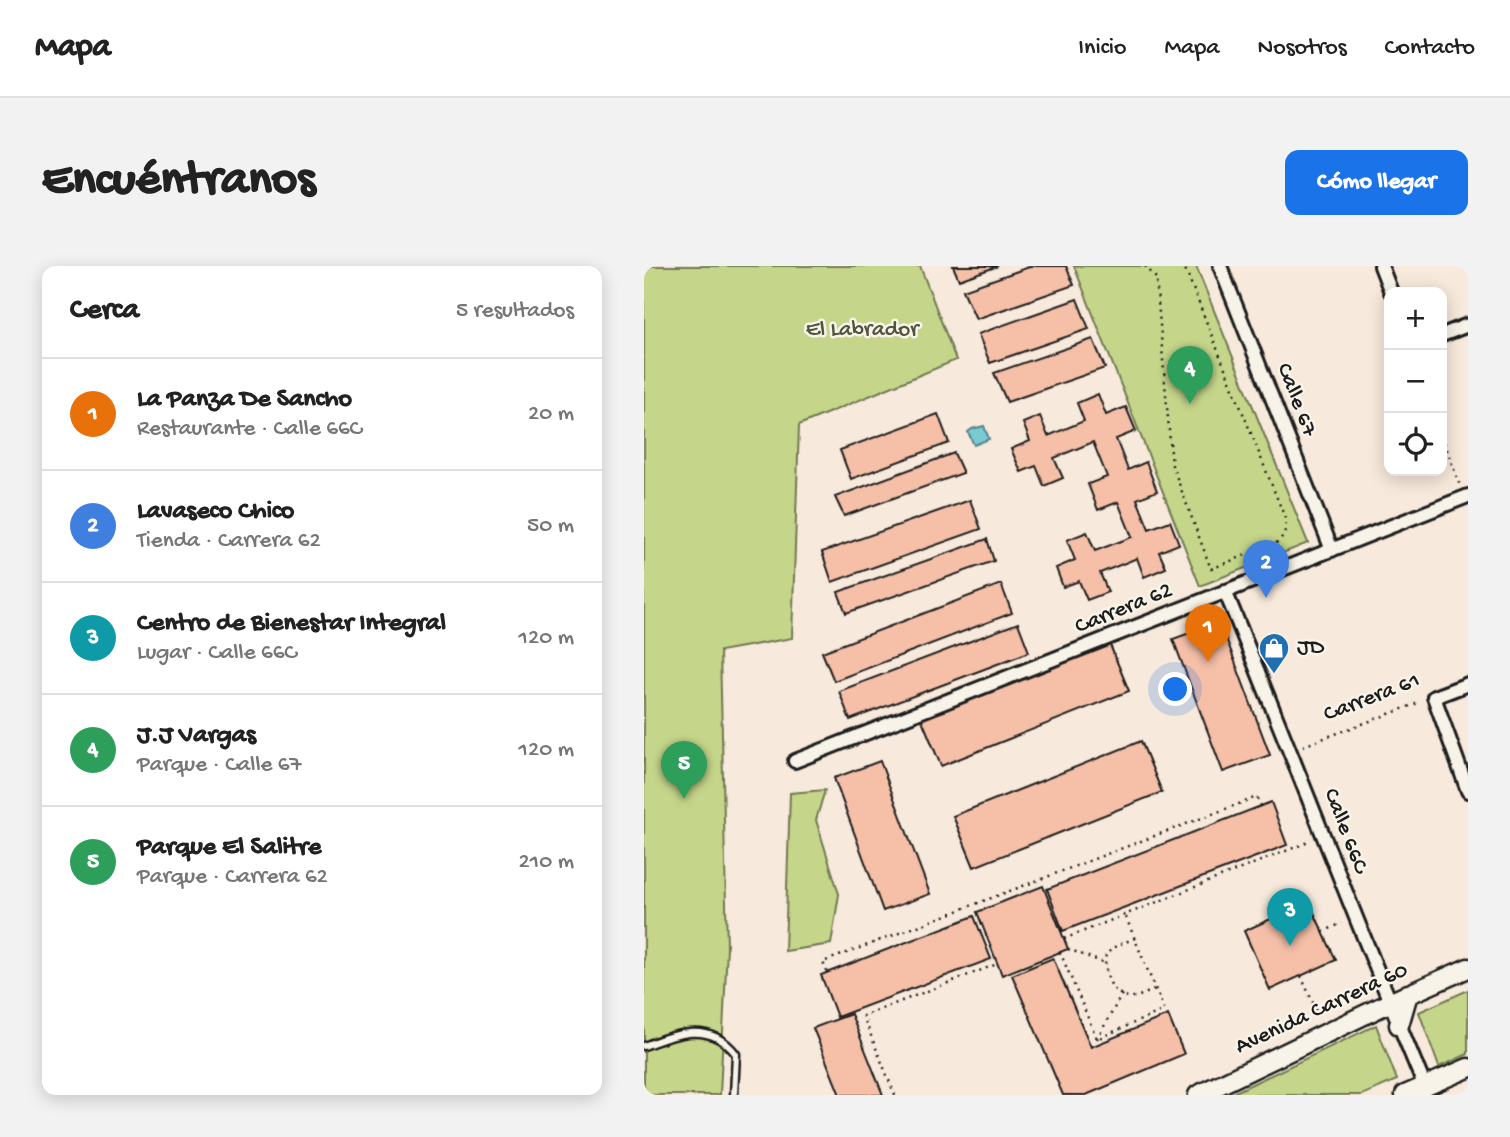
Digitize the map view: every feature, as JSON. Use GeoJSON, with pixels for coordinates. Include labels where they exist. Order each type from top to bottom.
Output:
{"type":"FeatureCollection","features":[{"type":"Feature","properties":{"kind":"main road","name":"Avenida Carrera 60"},"geometry":{"type":"LineString","coordinates":[[1198,1095],[1468,968]]}},
{"type":"Feature","properties":{"kind":"main road"},"geometry":{"type":"LineString","coordinates":[[1399,1025],[1408,994]]}},
{"type":"Feature","properties":{"kind":"main road"},"geometry":{"type":"LineString","coordinates":[[1405,1095],[1468,1068]]}},
{"type":"Feature","properties":{"kind":"street","name":"Calle 67"},"geometry":{"type":"LineString","coordinates":[[1220,266],[1332,550]]}},
{"type":"Feature","properties":{"kind":"street"},"geometry":{"type":"LineString","coordinates":[[1381,266],[1389,287]]}},
{"type":"Feature","properties":{"kind":"street"},"geometry":{"type":"LineString","coordinates":[[1447,333],[1468,325]]}},
{"type":"Feature","properties":{"kind":"street","name":"Carrera 62"},"geometry":{"type":"LineString","coordinates":[[795,761],[1466,497]]}},
{"type":"Feature","properties":{"kind":"street","name":"Calle 66C"},"geometry":{"type":"LineString","coordinates":[[1225,592],[1425,1087]]}},
{"type":"Feature","properties":{"kind":"street","name":"Carrera 61"},"geometry":{"type":"LineString","coordinates":[[1434,697],[1468,684]]}},
{"type":"Feature","properties":{"kind":"street"},"geometry":{"type":"LineString","coordinates":[[1434,697],[1468,791]]}},
{"type":"Feature","properties":{"kind":"lane"},"geometry":{"type":"LineString","coordinates":[[644,1046],[689,1032],[712,1035],[729,1045],[736,1054],[734,1095]]}},
{"type":"Feature","properties":{"kind":"path"},"geometry":{"type":"LineString","coordinates":[[1144,266],[1156,278],[1172,465],[1211,569],[1278,542],[1286,527],[1285,518],[1184,266]]}},
{"type":"Feature","properties":{"kind":"path"},"geometry":{"type":"LineString","coordinates":[[1447,449],[1466,497]]}},
{"type":"Feature","properties":{"kind":"path","name":"Carrera 61"},"geometry":{"type":"LineString","coordinates":[[1291,751],[1434,697]]}},
{"type":"Feature","properties":{"kind":"path"},"geometry":{"type":"LineString","coordinates":[[827,972],[823,962],[1257,797],[1261,806]]}},
{"type":"Feature","properties":{"kind":"path"},"geometry":{"type":"LineString","coordinates":[[1064,939],[1311,841]]}},
{"type":"Feature","properties":{"kind":"path"},"geometry":{"type":"LineString","coordinates":[[1278,848],[1280,853]]}},
{"type":"Feature","properties":{"kind":"path"},"geometry":{"type":"LineString","coordinates":[[1097,1039],[1164,1010],[1125,915]]}},
{"type":"Feature","properties":{"kind":"path"},"geometry":{"type":"LineString","coordinates":[[1323,932],[1344,923]]}},
{"type":"Feature","properties":{"kind":"path"},"geometry":{"type":"LineString","coordinates":[[1135,938],[1106,954],[1107,978],[1111,986],[1122,995],[1133,998],[1156,989]]}},
{"type":"Feature","properties":{"kind":"path"},"geometry":{"type":"LineString","coordinates":[[1068,949],[1105,964]]}},
{"type":"Feature","properties":{"kind":"path"},"geometry":{"type":"LineString","coordinates":[[1060,952],[1097,1039]]}},
{"type":"Feature","properties":{"kind":"path"},"geometry":{"type":"LineString","coordinates":[[863,1016],[997,964]]}},
{"type":"Feature","properties":{"kind":"path"},"geometry":{"type":"LineString","coordinates":[[1301,976],[1319,1016]]}},
{"type":"Feature","properties":{"kind":"path"},"geometry":{"type":"LineString","coordinates":[[1097,1039],[1122,995]]}},
{"type":"Feature","properties":{"kind":"path"},"geometry":{"type":"LineString","coordinates":[[860,1008],[895,1095]]}},
{"type":"Feature","properties":{"kind":"green space","name":"El Labrador"},"geometry":{"type":"Polygon","coordinates":[[[644,266],[920,266],[956,360],[799,425],[792,638],[720,651],[727,947],[720,1095],[644,1095],[644,266]]]}},
{"type":"Feature","properties":{"kind":"green space"},"geometry":{"type":"Polygon","coordinates":[[[1074,266],[1196,266],[1308,543],[1200,586],[1074,266]]]}},
{"type":"Feature","properties":{"kind":"green space"},"geometry":{"type":"Polygon","coordinates":[[[825,790],[816,820],[839,894],[831,944],[785,951],[790,793],[825,790]]]}},
{"type":"Feature","properties":{"kind":"green space"},"geometry":{"type":"Polygon","coordinates":[[[1468,990],[1468,1054],[1439,1067],[1419,1012],[1468,990]]]}},
{"type":"Feature","properties":{"kind":"green space"},"geometry":{"type":"Polygon","coordinates":[[[1376,1025],[1397,1080],[1362,1095],[1229,1095],[1376,1025]]]}},
{"type":"Feature","properties":{"kind":"water"},"geometry":{"type":"Polygon","coordinates":[[[984,426],[989,439],[974,445],[968,432],[984,426]]]}},
{"type":"Feature","properties":{"kind":"building"},"geometry":{"type":"Polygon","coordinates":[[[953,266],[998,266],[959,280],[953,266]]]}},
{"type":"Feature","properties":{"kind":"building"},"geometry":{"type":"Polygon","coordinates":[[[1032,266],[1066,266],[1074,285],[976,319],[963,290],[1032,266]]]}},
{"type":"Feature","properties":{"kind":"building"},"geometry":{"type":"Polygon","coordinates":[[[1077,299],[1089,329],[990,363],[978,334],[1077,299]]]}},
{"type":"Feature","properties":{"kind":"building"},"geometry":{"type":"Polygon","coordinates":[[[1093,339],[1105,368],[1007,402],[994,373],[1093,339]]]}},
{"type":"Feature","properties":{"kind":"building"},"geometry":{"type":"Polygon","coordinates":[[[1098,394],[1106,415],[1126,407],[1136,431],[1116,439],[1128,470],[1146,462],[1157,491],[1137,499],[1149,529],[1170,521],[1179,544],[1159,552],[1166,568],[1144,577],[1137,558],[1100,573],[1108,592],[1087,600],[1079,581],[1063,587],[1056,568],[1075,560],[1067,540],[1087,532],[1095,551],[1132,537],[1118,502],[1098,510],[1088,484],[1107,477],[1093,442],[1054,458],[1063,478],[1044,486],[1036,466],[1021,472],[1011,449],[1030,441],[1023,423],[1040,416],[1048,436],[1084,421],[1077,403],[1098,394]]]}},
{"type":"Feature","properties":{"kind":"building"},"geometry":{"type":"Polygon","coordinates":[[[938,414],[949,443],[851,479],[840,450],[938,414]]]}},
{"type":"Feature","properties":{"kind":"building"},"geometry":{"type":"Polygon","coordinates":[[[954,453],[963,473],[844,516],[835,497],[954,453]]]}},
{"type":"Feature","properties":{"kind":"building"},"geometry":{"type":"Polygon","coordinates":[[[970,500],[981,529],[832,582],[822,552],[970,500]]]}},
{"type":"Feature","properties":{"kind":"building"},"geometry":{"type":"Polygon","coordinates":[[[987,539],[994,561],[846,613],[838,592],[987,539]]]}},
{"type":"Feature","properties":{"kind":"building"},"geometry":{"type":"Polygon","coordinates":[[[1001,584],[1012,613],[834,681],[822,652],[1001,584]]]}},
{"type":"Feature","properties":{"kind":"building"},"geometry":{"type":"Polygon","coordinates":[[[1220,622],[1270,755],[1223,772],[1173,639],[1220,622]]]}},
{"type":"Feature","properties":{"kind":"building"},"geometry":{"type":"Polygon","coordinates":[[[1018,623],[1029,652],[850,720],[839,691],[1018,623]]]}},
{"type":"Feature","properties":{"kind":"building"},"geometry":{"type":"Polygon","coordinates":[[[1108,640],[1129,691],[941,766],[920,715],[1108,640]]]}},
{"type":"Feature","properties":{"kind":"building"},"geometry":{"type":"Polygon","coordinates":[[[1141,741],[1162,792],[974,867],[953,816],[1141,741]]]}},
{"type":"Feature","properties":{"kind":"building"},"geometry":{"type":"Polygon","coordinates":[[[880,761],[930,894],[883,911],[834,778],[880,761]]]}},
{"type":"Feature","properties":{"kind":"building"},"geometry":{"type":"Polygon","coordinates":[[[1271,802],[1287,845],[1063,931],[1047,889],[1271,802]]]}},
{"type":"Feature","properties":{"kind":"building"},"geometry":{"type":"Polygon","coordinates":[[[1043,886],[1068,949],[1002,975],[977,912],[1043,886]]]}},
{"type":"Feature","properties":{"kind":"building"},"geometry":{"type":"Polygon","coordinates":[[[1309,902],[1336,960],[1270,990],[1244,931],[1309,902]]]}},
{"type":"Feature","properties":{"kind":"building"},"geometry":{"type":"Polygon","coordinates":[[[974,916],[991,959],[837,1017],[821,975],[974,916]]]}},
{"type":"Feature","properties":{"kind":"building"},"geometry":{"type":"Polygon","coordinates":[[[1053,958],[1091,1047],[1168,1015],[1184,1054],[1086,1095],[1063,1095],[1012,975],[1053,958]]]}},
{"type":"Feature","properties":{"kind":"building"},"geometry":{"type":"Polygon","coordinates":[[[851,1014],[883,1095],[840,1095],[813,1028],[851,1014]]]}},
{"type":"Feature","properties":{"kind":"place","name":"J.J Vargas"},"geometry":{"type":"Point","coordinates":[1190,404]}},
{"type":"Feature","properties":{"kind":"place","name":"Lavaseco Chico"},"geometry":{"type":"Point","coordinates":[1266,598]}},
{"type":"Feature","properties":{"kind":"place","name":"La Panza De Sancho"},"geometry":{"type":"Point","coordinates":[1208,662]}},
{"type":"Feature","properties":{"kind":"place","name":"JD"},"geometry":{"type":"Point","coordinates":[1274,675]}},
{"type":"Feature","properties":{"kind":"place","name":"Parque El Salitre"},"geometry":{"type":"Point","coordinates":[684,799]}},
{"type":"Feature","properties":{"kind":"place","name":"Centro de Bienestar Integral"},"geometry":{"type":"Point","coordinates":[1290,946]}}]}
